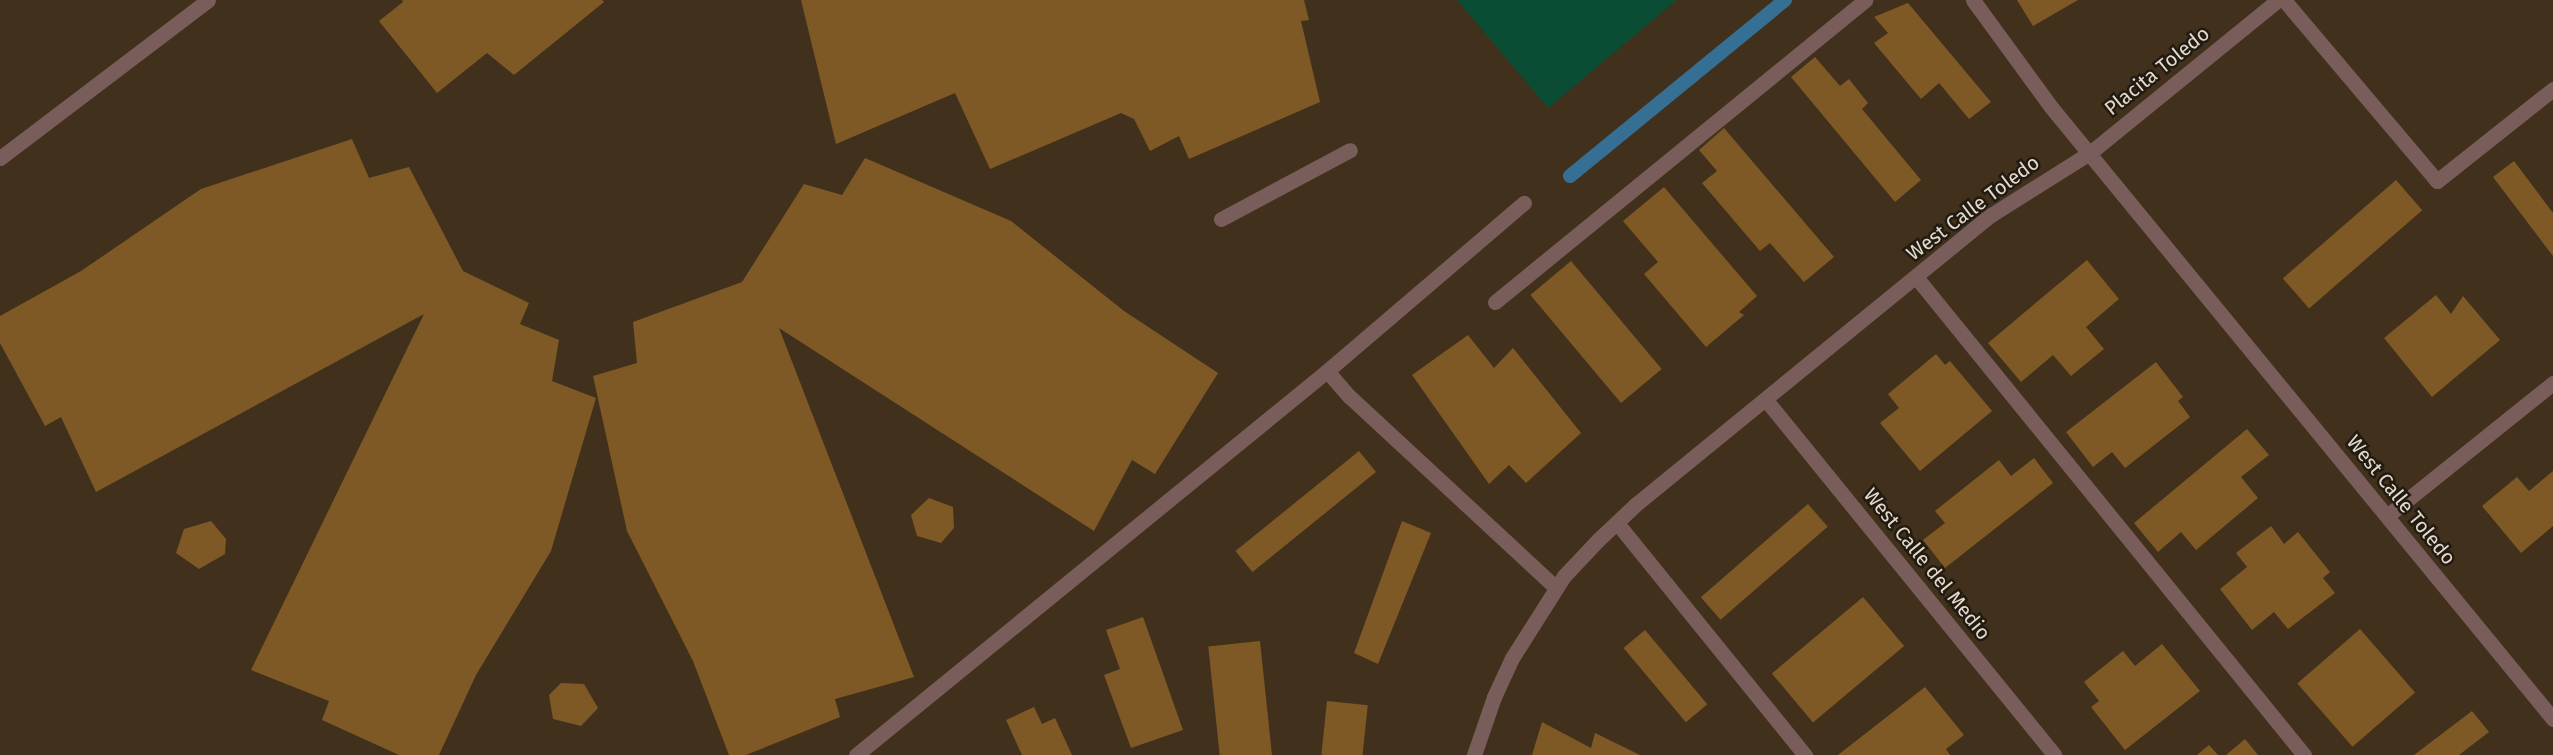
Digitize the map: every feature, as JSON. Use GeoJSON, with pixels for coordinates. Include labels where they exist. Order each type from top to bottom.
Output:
{"type":"FeatureCollection","features":[{"type":"Feature","properties":{"kind":"street"},"geometry":{"type":"LineString","coordinates":[[0,158],[208,0]]}},
{"type":"Feature","properties":{"kind":"street"},"geometry":{"type":"LineString","coordinates":[[1495,302],[1865,0]]}},
{"type":"Feature","properties":{"kind":"street"},"geometry":{"type":"LineString","coordinates":[[1973,0],[2051,107],[2091,152]]}},
{"type":"Feature","properties":{"kind":"street","name":"Placita Toledo"},"geometry":{"type":"LineString","coordinates":[[2091,152],[2278,0]]}},
{"type":"Feature","properties":{"kind":"street"},"geometry":{"type":"LineString","coordinates":[[2284,0],[2437,181],[2553,89]]}},
{"type":"Feature","properties":{"kind":"street"},"geometry":{"type":"LineString","coordinates":[[1221,219],[1350,150]]}},
{"type":"Feature","properties":{"kind":"street","name":"West Calle Toledo"},"geometry":{"type":"LineString","coordinates":[[1474,755],[1494,697],[1512,658],[1556,588],[1598,540],[1635,505],[2000,209],[2091,152],[2553,719]]}},
{"type":"Feature","properties":{"kind":"street"},"geometry":{"type":"LineString","coordinates":[[856,755],[1327,371],[1524,203]]}},
{"type":"Feature","properties":{"kind":"street"},"geometry":{"type":"LineString","coordinates":[[1916,277],[2304,755]]}},
{"type":"Feature","properties":{"kind":"street"},"geometry":{"type":"LineString","coordinates":[[1327,371],[1350,397],[1556,588]]}},
{"type":"Feature","properties":{"kind":"street"},"geometry":{"type":"LineString","coordinates":[[2387,516],[2553,383]]}},
{"type":"Feature","properties":{"kind":"street","name":"West Calle del Medio"},"geometry":{"type":"LineString","coordinates":[[1766,400],[2054,755]]}},
{"type":"Feature","properties":{"kind":"street"},"geometry":{"type":"LineString","coordinates":[[1617,523],[1805,755]]}},
{"type":"Feature","properties":{"kind":"green space"},"geometry":{"type":"Polygon","coordinates":[[[1457,0],[1677,0],[1548,108],[1457,0]]]}},
{"type":"Feature","properties":{"kind":"building"},"geometry":{"type":"Polygon","coordinates":[[[402,0],[602,0],[604,2],[514,75],[487,53],[437,93],[379,21],[403,2],[402,0]]]}},
{"type":"Feature","properties":{"kind":"building"},"geometry":{"type":"Polygon","coordinates":[[[801,0],[1304,0],[1309,20],[1301,21],[1320,102],[1189,159],[1179,136],[1150,151],[1134,119],[1121,113],[990,169],[955,93],[836,144],[801,0]]]}},
{"type":"Feature","properties":{"kind":"building"},"geometry":{"type":"Polygon","coordinates":[[[2017,0],[2078,0],[2033,26],[2017,0]]]}},
{"type":"Feature","properties":{"kind":"building"},"geometry":{"type":"Polygon","coordinates":[[[1908,3],[1991,102],[1969,119],[1939,83],[1921,99],[1874,43],[1888,33],[1874,17],[1908,3]]]}},
{"type":"Feature","properties":{"kind":"building"},"geometry":{"type":"Polygon","coordinates":[[[1815,57],[1840,86],[1849,79],[1868,103],[1862,109],[1921,180],[1895,202],[1791,77],[1815,57]]]}},
{"type":"Feature","properties":{"kind":"building"},"geometry":{"type":"Polygon","coordinates":[[[1724,128],[1834,257],[1804,282],[1770,243],[1760,251],[1702,183],[1717,171],[1699,150],[1724,128]]]}},
{"type":"Feature","properties":{"kind":"building"},"geometry":{"type":"Polygon","coordinates":[[[352,139],[369,178],[409,167],[463,271],[529,303],[520,324],[559,340],[552,381],[596,398],[551,551],[476,675],[439,755],[399,755],[322,720],[329,701],[251,670],[424,314],[96,492],[61,417],[45,426],[0,343],[0,316],[81,271],[201,189],[352,139]]]}},
{"type":"Feature","properties":{"kind":"building"},"geometry":{"type":"Polygon","coordinates":[[[865,158],[1011,221],[1124,311],[1218,373],[1155,474],[1132,460],[1094,531],[779,328],[914,677],[835,699],[840,717],[746,755],[729,755],[693,661],[627,531],[593,376],[637,363],[633,322],[742,282],[804,184],[842,195],[865,158]]]}},
{"type":"Feature","properties":{"kind":"building"},"geometry":{"type":"Polygon","coordinates":[[[2514,161],[2553,213],[2553,256],[2493,177],[2514,161]]]}},
{"type":"Feature","properties":{"kind":"building"},"geometry":{"type":"Polygon","coordinates":[[[2396,180],[2422,210],[2309,309],[2283,278],[2396,180]]]}},
{"type":"Feature","properties":{"kind":"building"},"geometry":{"type":"Polygon","coordinates":[[[1664,187],[1757,296],[1739,312],[1744,315],[1706,347],[1644,274],[1658,262],[1623,221],[1664,187]]]}},
{"type":"Feature","properties":{"kind":"building"},"geometry":{"type":"Polygon","coordinates":[[[2087,260],[2119,299],[2086,327],[2104,349],[2071,376],[2053,355],[2021,382],[1988,343],[2087,260]]]}},
{"type":"Feature","properties":{"kind":"building"},"geometry":{"type":"Polygon","coordinates":[[[1571,261],[1662,369],[1621,403],[1530,295],[1571,261]]]}},
{"type":"Feature","properties":{"kind":"building"},"geometry":{"type":"Polygon","coordinates":[[[2436,295],[2451,314],[2463,296],[2500,340],[2432,397],[2384,338],[2436,295]]]}},
{"type":"Feature","properties":{"kind":"building"},"geometry":{"type":"Polygon","coordinates":[[[1468,335],[1494,368],[1513,348],[1581,433],[1526,483],[1509,465],[1489,484],[1412,375],[1468,335]]]}},
{"type":"Feature","properties":{"kind":"building"},"geometry":{"type":"Polygon","coordinates":[[[1936,354],[1945,365],[1950,361],[1992,411],[1920,471],[1880,423],[1899,408],[1888,394],[1936,354]]]}},
{"type":"Feature","properties":{"kind":"building"},"geometry":{"type":"Polygon","coordinates":[[[2156,362],[2183,397],[2178,401],[2190,417],[2125,468],[2112,452],[2093,467],[2066,432],[2156,362]]]}},
{"type":"Feature","properties":{"kind":"building"},"geometry":{"type":"Polygon","coordinates":[[[2247,429],[2269,455],[2241,477],[2258,498],[2196,550],[2181,532],[2158,552],[2134,523],[2247,429]]]}},
{"type":"Feature","properties":{"kind":"building"},"geometry":{"type":"Polygon","coordinates":[[[1359,451],[1376,472],[1252,572],[1235,551],[1359,451]]]}},
{"type":"Feature","properties":{"kind":"building"},"geometry":{"type":"Polygon","coordinates":[[[2034,458],[2053,483],[1945,568],[1923,540],[1945,523],[1935,511],[1999,460],[2011,476],[2034,458]]]}},
{"type":"Feature","properties":{"kind":"building"},"geometry":{"type":"Polygon","coordinates":[[[2553,471],[2553,526],[2521,553],[2482,506],[2517,477],[2529,491],[2553,471]]]}},
{"type":"Feature","properties":{"kind":"building"},"geometry":{"type":"Polygon","coordinates":[[[929,498],[953,507],[954,528],[941,543],[917,536],[911,515],[929,498]]]}},
{"type":"Feature","properties":{"kind":"building"},"geometry":{"type":"Polygon","coordinates":[[[1808,504],[1828,527],[1721,620],[1701,597],[1808,504]]]}},
{"type":"Feature","properties":{"kind":"building"},"geometry":{"type":"Polygon","coordinates":[[[211,521],[226,539],[225,554],[199,569],[176,553],[184,529],[211,521]]]}},
{"type":"Feature","properties":{"kind":"building"},"geometry":{"type":"Polygon","coordinates":[[[1402,521],[1431,533],[1378,664],[1354,653],[1402,521]]]}},
{"type":"Feature","properties":{"kind":"building"},"geometry":{"type":"Polygon","coordinates":[[[2271,526],[2284,544],[2298,532],[2330,572],[2323,578],[2335,593],[2288,629],[2274,612],[2252,630],[2220,589],[2247,567],[2236,553],[2271,526]]]}},
{"type":"Feature","properties":{"kind":"building"},"geometry":{"type":"Polygon","coordinates":[[[1863,597],[1904,646],[1813,723],[1772,673],[1863,597]]]}},
{"type":"Feature","properties":{"kind":"building"},"geometry":{"type":"Polygon","coordinates":[[[1143,617],[1183,730],[1131,748],[1104,675],[1120,669],[1106,630],[1143,617]]]}},
{"type":"Feature","properties":{"kind":"building"},"geometry":{"type":"Polygon","coordinates":[[[2360,629],[2415,692],[2352,747],[2297,683],[2360,629]]]}},
{"type":"Feature","properties":{"kind":"building"},"geometry":{"type":"Polygon","coordinates":[[[1645,630],[1707,704],[1686,722],[1624,648],[1645,630]]]}},
{"type":"Feature","properties":{"kind":"building"},"geometry":{"type":"Polygon","coordinates":[[[1260,641],[1272,755],[1220,755],[1208,646],[1260,641]]]}},
{"type":"Feature","properties":{"kind":"building"},"geometry":{"type":"Polygon","coordinates":[[[2162,644],[2200,691],[2125,750],[2091,707],[2099,701],[2084,682],[2123,651],[2135,666],[2162,644]]]}},
{"type":"Feature","properties":{"kind":"building"},"geometry":{"type":"Polygon","coordinates":[[[561,683],[584,684],[598,708],[581,726],[553,719],[549,695],[561,683]]]}},
{"type":"Feature","properties":{"kind":"building"},"geometry":{"type":"Polygon","coordinates":[[[1925,687],[1964,735],[1946,749],[1950,755],[1838,755],[1925,687]]]}},
{"type":"Feature","properties":{"kind":"building"},"geometry":{"type":"Polygon","coordinates":[[[1327,701],[1368,705],[1363,755],[1321,755],[1327,701]]]}},
{"type":"Feature","properties":{"kind":"building"},"geometry":{"type":"Polygon","coordinates":[[[1034,707],[1042,724],[1055,718],[1072,755],[1022,755],[1006,720],[1034,707]]]}},
{"type":"Feature","properties":{"kind":"building"},"geometry":{"type":"Polygon","coordinates":[[[2472,711],[2489,732],[2459,755],[2414,755],[2472,711]]]}},
{"type":"Feature","properties":{"kind":"building"},"geometry":{"type":"Polygon","coordinates":[[[1542,722],[1591,748],[1595,733],[1640,755],[1532,755],[1542,722]]]}},
{"type":"Feature","properties":{"kind":"building"},"geometry":{"type":"Polygon","coordinates":[[[2245,739],[2258,755],[2226,755],[2245,739]]]}},
{"type":"Feature","properties":{"kind":"building"},"geometry":{"type":"Polygon","coordinates":[[[2209,745],[2218,755],[2197,755],[2209,745]]]}},
{"type":"Feature","properties":{"kind":"waterway"},"geometry":{"type":"LineString","coordinates":[[1570,176],[1785,0]]}}]}
